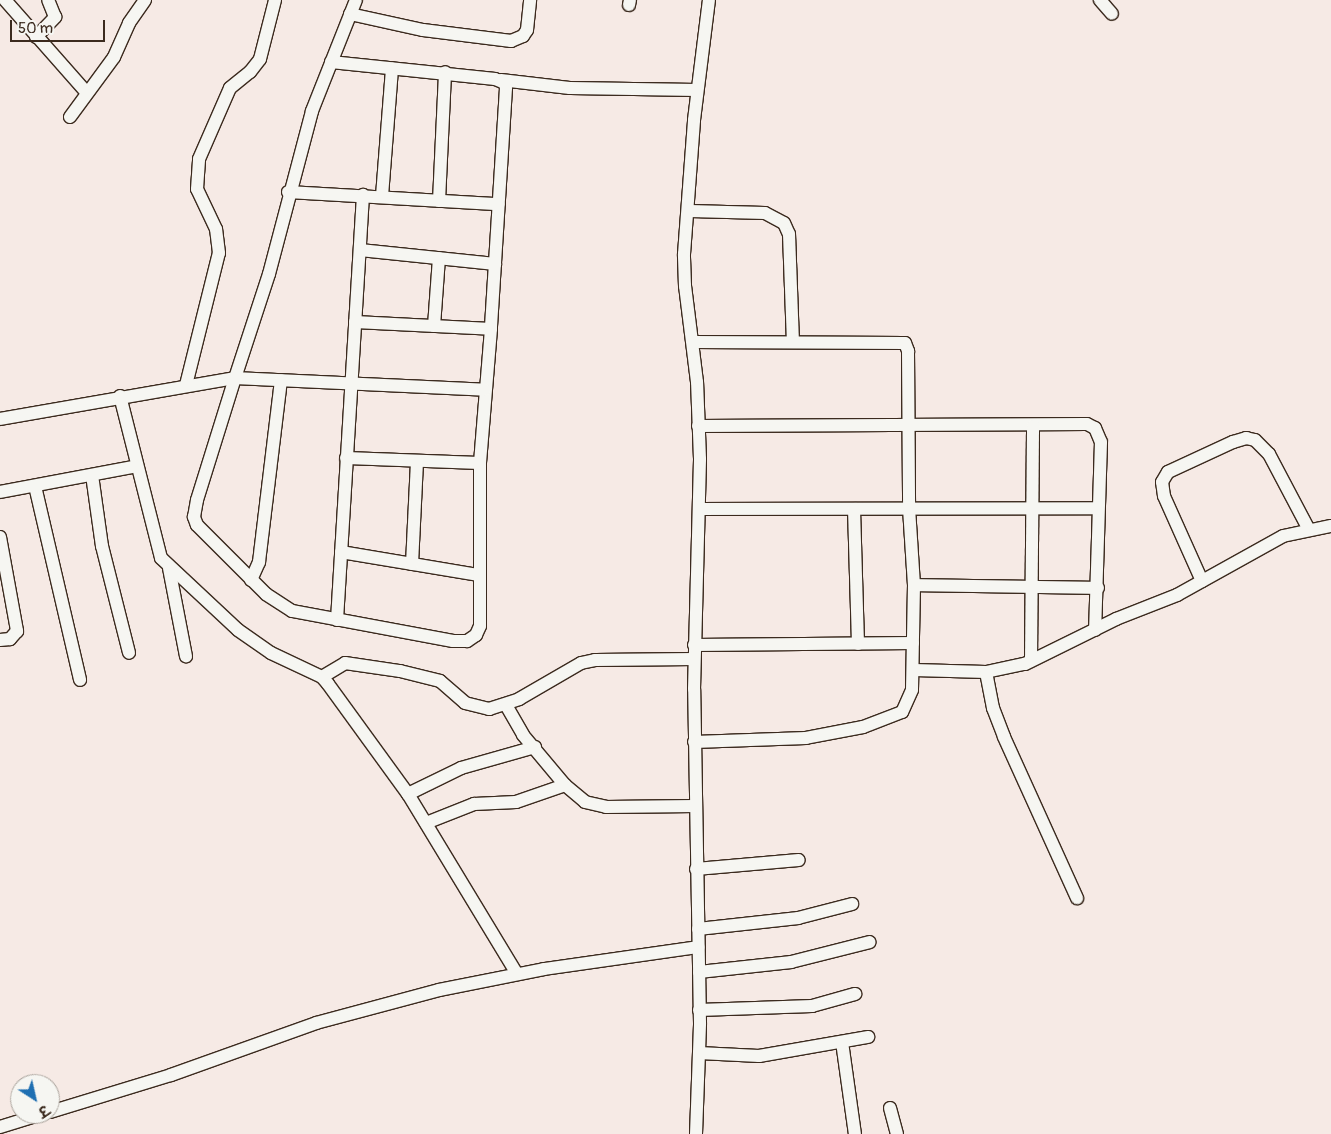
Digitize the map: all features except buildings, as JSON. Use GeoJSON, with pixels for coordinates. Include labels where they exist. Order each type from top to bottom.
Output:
{"type":"FeatureCollection","features":[{"type":"Feature","properties":{"kind":"street"},"geometry":{"type":"LineString","coordinates":[[5,0],[86,92]]}},
{"type":"Feature","properties":{"kind":"street"},"geometry":{"type":"LineString","coordinates":[[36,37],[55,16],[48,0]]}},
{"type":"Feature","properties":{"kind":"street"},"geometry":{"type":"LineString","coordinates":[[70,117],[86,92],[114,57],[129,23],[145,0]]}},
{"type":"Feature","properties":{"kind":"street"},"geometry":{"type":"LineString","coordinates":[[186,385],[219,253],[216,229],[197,189],[199,159],[230,88],[250,72],[260,59],[275,0]]}},
{"type":"Feature","properties":{"kind":"street"},"geometry":{"type":"LineString","coordinates":[[356,0],[331,62],[288,192],[269,274],[235,378],[194,517],[197,526],[214,546],[282,606],[337,620],[467,641],[476,636],[480,626],[480,463],[491,329],[506,88],[501,80]]}},
{"type":"Feature","properties":{"kind":"street"},"geometry":{"type":"LineString","coordinates":[[350,14],[423,30],[511,41],[523,36],[527,30],[530,0]]}},
{"type":"Feature","properties":{"kind":"street"},"geometry":{"type":"LineString","coordinates":[[1100,0],[1112,14]]}},
{"type":"Feature","properties":{"kind":"street"},"geometry":{"type":"LineString","coordinates":[[696,1134],[699,972],[694,645],[700,509],[693,342],[685,286],[688,211],[697,90],[708,5]]}},
{"type":"Feature","properties":{"kind":"street"},"geometry":{"type":"LineString","coordinates":[[331,62],[445,72],[570,88],[697,90]]}},
{"type":"Feature","properties":{"kind":"street"},"geometry":{"type":"LineString","coordinates":[[382,196],[392,68]]}},
{"type":"Feature","properties":{"kind":"street"},"geometry":{"type":"LineString","coordinates":[[439,201],[445,72]]}},
{"type":"Feature","properties":{"kind":"street"},"geometry":{"type":"LineString","coordinates":[[288,192],[499,204]]}},
{"type":"Feature","properties":{"kind":"street"},"geometry":{"type":"LineString","coordinates":[[337,620],[363,196]]}},
{"type":"Feature","properties":{"kind":"street"},"geometry":{"type":"LineString","coordinates":[[688,211],[765,213],[784,222],[789,234],[793,341]]}},
{"type":"Feature","properties":{"kind":"street"},"geometry":{"type":"LineString","coordinates":[[360,250],[495,264]]}},
{"type":"Feature","properties":{"kind":"street"},"geometry":{"type":"LineString","coordinates":[[434,326],[439,258]]}},
{"type":"Feature","properties":{"kind":"street"},"geometry":{"type":"LineString","coordinates":[[355,322],[491,329]]}},
{"type":"Feature","properties":{"kind":"street"},"geometry":{"type":"LineString","coordinates":[[693,342],[905,343],[908,351],[909,508],[914,585],[914,670],[909,703],[893,718],[806,738],[694,742]]}},
{"type":"Feature","properties":{"kind":"street"},"geometry":{"type":"LineString","coordinates":[[0,419],[120,396],[235,378],[485,390]]}},
{"type":"Feature","properties":{"kind":"street"},"geometry":{"type":"LineString","coordinates":[[251,580],[259,562],[281,380]]}},
{"type":"Feature","properties":{"kind":"street"},"geometry":{"type":"LineString","coordinates":[[120,396],[156,546],[169,568],[238,630],[272,653],[322,677],[408,794],[517,974]]}},
{"type":"Feature","properties":{"kind":"street"},"geometry":{"type":"LineString","coordinates":[[698,426],[1033,426],[1087,424],[1100,434],[1098,588],[1095,630]]}},
{"type":"Feature","properties":{"kind":"street"},"geometry":{"type":"LineString","coordinates":[[1032,660],[1030,507],[1033,426]]}},
{"type":"Feature","properties":{"kind":"street"},"geometry":{"type":"LineString","coordinates":[[1202,581],[1164,496],[1162,482],[1168,472],[1233,442],[1246,438],[1255,440],[1269,454],[1309,530]]}},
{"type":"Feature","properties":{"kind":"street"},"geometry":{"type":"LineString","coordinates":[[346,458],[480,463]]}},
{"type":"Feature","properties":{"kind":"street"},"geometry":{"type":"LineString","coordinates":[[412,564],[417,460]]}},
{"type":"Feature","properties":{"kind":"street"},"geometry":{"type":"LineString","coordinates":[[0,492],[137,466]]}},
{"type":"Feature","properties":{"kind":"street"},"geometry":{"type":"LineString","coordinates":[[92,475],[102,546],[129,652]]}},
{"type":"Feature","properties":{"kind":"street"},"geometry":{"type":"LineString","coordinates":[[35,486],[80,680]]}},
{"type":"Feature","properties":{"kind":"street"},"geometry":{"type":"LineString","coordinates":[[700,509],[1098,508]]}},
{"type":"Feature","properties":{"kind":"street"},"geometry":{"type":"LineString","coordinates":[[854,509],[858,644]]}},
{"type":"Feature","properties":{"kind":"street"},"geometry":{"type":"LineString","coordinates":[[914,670],[986,672],[1032,660],[1202,581],[1270,542],[1309,530],[1331,526]]}},
{"type":"Feature","properties":{"kind":"street"},"geometry":{"type":"LineString","coordinates":[[0,537],[5,592],[17,631],[10,639],[0,640]]}},
{"type":"Feature","properties":{"kind":"street"},"geometry":{"type":"LineString","coordinates":[[341,552],[479,574]]}},
{"type":"Feature","properties":{"kind":"street"},"geometry":{"type":"LineString","coordinates":[[169,568],[186,656]]}},
{"type":"Feature","properties":{"kind":"street"},"geometry":{"type":"LineString","coordinates":[[914,585],[1098,588]]}},
{"type":"Feature","properties":{"kind":"street"},"geometry":{"type":"LineString","coordinates":[[694,645],[913,643]]}},
{"type":"Feature","properties":{"kind":"street"},"geometry":{"type":"LineString","coordinates":[[322,677],[345,664],[356,663],[440,681],[465,703],[475,707],[506,705],[581,664],[595,660],[694,659]]}},
{"type":"Feature","properties":{"kind":"street"},"geometry":{"type":"LineString","coordinates":[[986,672],[993,708],[1004,736],[1077,898]]}},
{"type":"Feature","properties":{"kind":"street"},"geometry":{"type":"LineString","coordinates":[[506,705],[517,727],[565,786],[594,805],[695,806]]}},
{"type":"Feature","properties":{"kind":"street"},"geometry":{"type":"LineString","coordinates":[[408,794],[461,768],[535,747]]}},
{"type":"Feature","properties":{"kind":"street"},"geometry":{"type":"LineString","coordinates":[[426,823],[474,804],[516,802],[565,786]]}},
{"type":"Feature","properties":{"kind":"street"},"geometry":{"type":"LineString","coordinates":[[696,869],[799,860]]}},
{"type":"Feature","properties":{"kind":"street"},"geometry":{"type":"LineString","coordinates":[[698,929],[798,918],[852,904]]}},
{"type":"Feature","properties":{"kind":"street"},"geometry":{"type":"LineString","coordinates":[[699,972],[784,964],[870,942]]}},
{"type":"Feature","properties":{"kind":"street"},"geometry":{"type":"LineString","coordinates":[[60,1109],[171,1075],[316,1023],[439,990],[517,974],[698,947]]}},
{"type":"Feature","properties":{"kind":"street"},"geometry":{"type":"LineString","coordinates":[[699,1010],[812,1006],[854,994]]}},
{"type":"Feature","properties":{"kind":"street"},"geometry":{"type":"LineString","coordinates":[[699,1053],[759,1056],[868,1038]]}},
{"type":"Feature","properties":{"kind":"street"},"geometry":{"type":"LineString","coordinates":[[842,1042],[855,1134]]}},
{"type":"Feature","properties":{"kind":"street"},"geometry":{"type":"LineString","coordinates":[[890,1108],[897,1134]]}}]}
